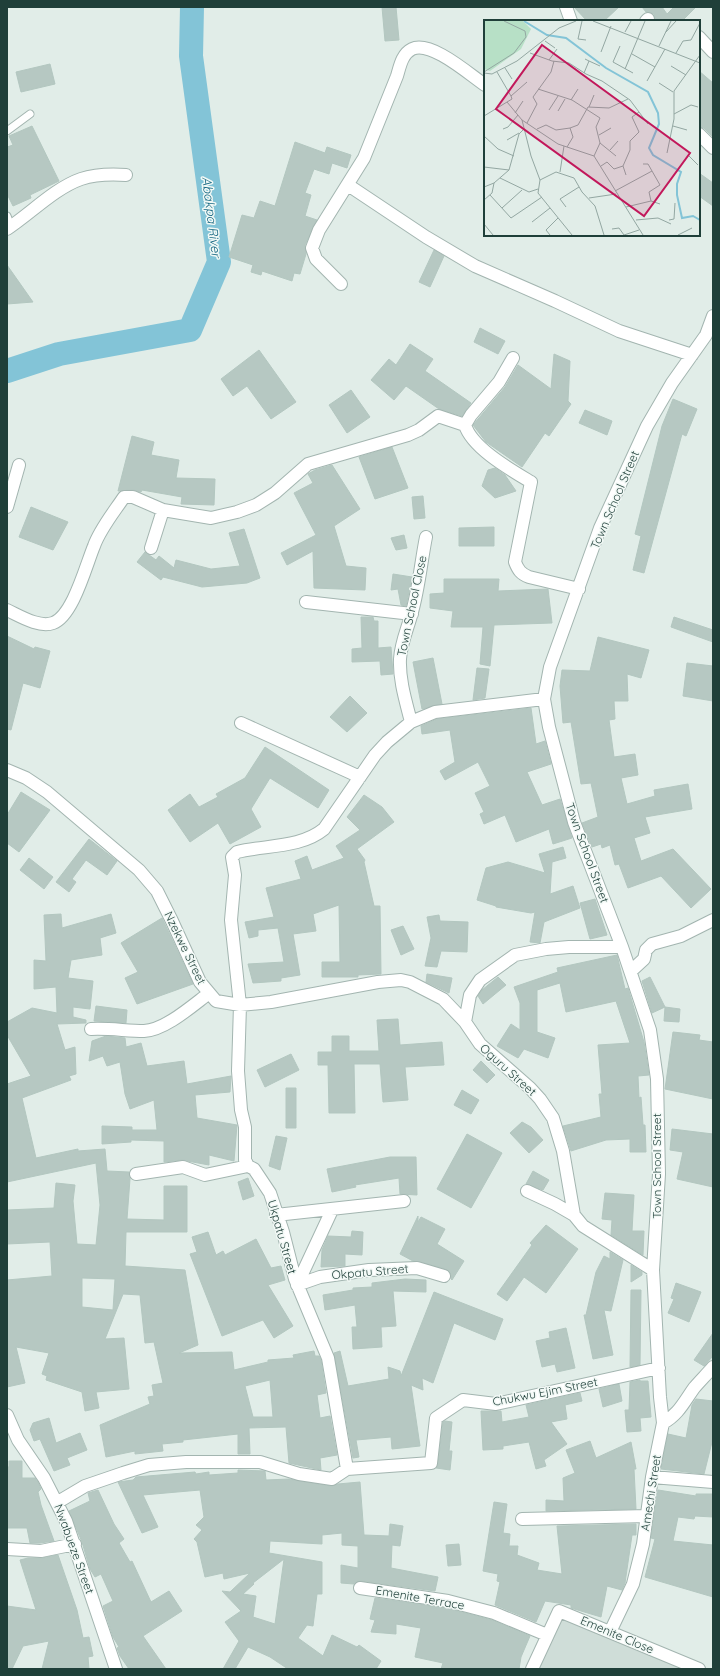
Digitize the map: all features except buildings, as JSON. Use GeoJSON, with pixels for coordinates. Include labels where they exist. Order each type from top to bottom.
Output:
{"type":"FeatureCollection","features":[{"type":"Feature","properties":{"kind":"street"},"geometry":{"type":"LineString","coordinates":[[566,7],[571,20]]}},
{"type":"Feature","properties":{"kind":"street"},"geometry":{"type":"LineString","coordinates":[[700,38],[713,52]]}},
{"type":"Feature","properties":{"kind":"street"},"geometry":{"type":"LineString","coordinates":[[341,284],[316,259],[312,248],[319,230],[348,185],[369,146],[397,76],[401,62],[412,50],[419,47],[438,53],[484,84]]}},
{"type":"Feature","properties":{"kind":"street"},"geometry":{"type":"LineString","coordinates":[[700,135],[713,148]]}},
{"type":"Feature","properties":{"kind":"street"},"geometry":{"type":"LineString","coordinates":[[8,224],[64,187],[81,179],[104,174],[126,175]]}},
{"type":"Feature","properties":{"kind":"street"},"geometry":{"type":"LineString","coordinates":[[348,185],[426,237],[475,266],[619,331],[692,355]]}},
{"type":"Feature","properties":{"kind":"street","name":"Town School Street"},"geometry":{"type":"LineString","coordinates":[[663,1423],[658,1368],[654,1270],[659,1174],[657,1079],[650,1030],[622,947],[574,822],[549,727],[544,699],[550,667],[600,528],[647,426],[672,383],[692,355],[709,338],[713,316]]}},
{"type":"Feature","properties":{"kind":"street"},"geometry":{"type":"LineString","coordinates":[[513,358],[499,382],[471,415],[465,425],[467,432],[487,452],[507,468],[531,482],[515,562],[517,568],[522,574],[529,577],[579,589]]}},
{"type":"Feature","properties":{"kind":"street"},"geometry":{"type":"LineString","coordinates":[[7,610],[44,624],[53,623],[67,614],[84,577],[94,546],[124,497],[133,497],[163,510],[211,518],[237,512],[256,505],[275,493],[308,464],[408,435],[419,430],[438,416],[465,425]]}},
{"type":"Feature","properties":{"kind":"street"},"geometry":{"type":"LineString","coordinates":[[7,507],[19,465]]}},
{"type":"Feature","properties":{"kind":"street"},"geometry":{"type":"LineString","coordinates":[[151,548],[163,510]]}},
{"type":"Feature","properties":{"kind":"street","name":"Town School Close"},"geometry":{"type":"LineString","coordinates":[[411,722],[405,699],[400,660],[403,635],[412,614],[426,537]]}},
{"type":"Feature","properties":{"kind":"street"},"geometry":{"type":"LineString","coordinates":[[306,602],[412,614]]}},
{"type":"Feature","properties":{"kind":"street"},"geometry":{"type":"LineString","coordinates":[[136,1174],[183,1167],[205,1175],[248,1166],[245,1160],[245,1126],[241,1110],[238,1071],[240,1005],[231,920],[234,875],[232,857],[234,854],[254,848],[300,842],[314,836],[324,829],[360,777],[387,742],[411,722],[435,712],[544,699]]}},
{"type":"Feature","properties":{"kind":"street"},"geometry":{"type":"LineString","coordinates":[[242,723],[360,777]]}},
{"type":"Feature","properties":{"kind":"street","name":"Nzekwe Street"},"geometry":{"type":"LineString","coordinates":[[7,770],[26,778],[47,792],[139,870],[157,892],[200,982],[208,994],[216,1001],[240,1005],[271,1002],[378,982],[401,980],[410,982],[443,998],[465,1022]]}},
{"type":"Feature","properties":{"kind":"street"},"geometry":{"type":"LineString","coordinates":[[630,971],[644,959],[646,950],[652,944],[681,936],[713,920]]}},
{"type":"Feature","properties":{"kind":"street"},"geometry":{"type":"LineString","coordinates":[[465,1022],[470,995],[480,980],[515,955],[553,949],[622,947]]}},
{"type":"Feature","properties":{"kind":"street"},"geometry":{"type":"LineString","coordinates":[[92,1029],[113,1028],[146,1031],[172,1020],[208,994]]}},
{"type":"Feature","properties":{"kind":"street","name":"Oguru Street"},"geometry":{"type":"LineString","coordinates":[[465,1022],[480,1044],[530,1088],[540,1099],[553,1118],[563,1151],[574,1215]]}},
{"type":"Feature","properties":{"kind":"street","name":"Ukpatu Street"},"geometry":{"type":"LineString","coordinates":[[248,1166],[254,1169],[270,1193],[276,1215],[283,1232],[297,1285],[328,1358],[346,1470]]}},
{"type":"Feature","properties":{"kind":"street"},"geometry":{"type":"LineString","coordinates":[[527,1191],[574,1215],[583,1226],[654,1270]]}},
{"type":"Feature","properties":{"kind":"street"},"geometry":{"type":"LineString","coordinates":[[276,1215],[404,1201]]}},
{"type":"Feature","properties":{"kind":"street"},"geometry":{"type":"LineString","coordinates":[[297,1285],[332,1210]]}},
{"type":"Feature","properties":{"kind":"street","name":"Okpatu Street"},"geometry":{"type":"LineString","coordinates":[[297,1285],[320,1277],[369,1270],[417,1268],[444,1276]]}},
{"type":"Feature","properties":{"kind":"street"},"geometry":{"type":"LineString","coordinates":[[663,1423],[682,1408],[694,1389],[713,1367]]}},
{"type":"Feature","properties":{"kind":"street","name":"Chukwu Ejim Street"},"geometry":{"type":"LineString","coordinates":[[58,1502],[85,1486],[149,1465],[186,1462],[260,1462],[299,1474],[332,1479],[346,1470],[431,1463],[436,1418],[463,1400],[496,1404],[658,1368]]}},
{"type":"Feature","properties":{"kind":"street","name":"Nwabueze Street"},"geometry":{"type":"LineString","coordinates":[[7,1415],[18,1440],[44,1478],[58,1502],[75,1544],[116,1669]]}},
{"type":"Feature","properties":{"kind":"street","name":"Amechi Street"},"geometry":{"type":"LineString","coordinates":[[610,1632],[633,1584],[643,1544],[652,1477],[663,1423]]}},
{"type":"Feature","properties":{"kind":"street"},"geometry":{"type":"LineString","coordinates":[[652,1477],[713,1482]]}},
{"type":"Feature","properties":{"kind":"street"},"geometry":{"type":"LineString","coordinates":[[522,1519],[647,1516]]}},
{"type":"Feature","properties":{"kind":"street"},"geometry":{"type":"LineString","coordinates":[[7,1549],[41,1550],[75,1544]]}},
{"type":"Feature","properties":{"kind":"street","name":"Emenite Terrace"},"geometry":{"type":"LineString","coordinates":[[360,1588],[448,1601],[494,1613],[547,1635]]}},
{"type":"Feature","properties":{"kind":"street","name":"Emenite Close"},"geometry":{"type":"LineString","coordinates":[[547,1635],[559,1611],[699,1669]]}},
{"type":"Feature","properties":{"kind":"street"},"geometry":{"type":"LineString","coordinates":[[532,1669],[547,1635]]}},
{"type":"Feature","properties":{"kind":"lane"},"geometry":{"type":"LineString","coordinates":[[7,130],[30,114]]}},
{"type":"Feature","properties":{"kind":"shaded area"},"geometry":{"type":"Polygon","coordinates":[[[560,1617],[682,1669],[538,1669],[560,1617]]]}},
{"type":"Feature","properties":{"kind":"waterway","name":"Abakpa River"},"geometry":{"type":"LineString","coordinates":[[7,371],[59,354],[190,330],[219,262],[191,56],[192,7]]}}]}
